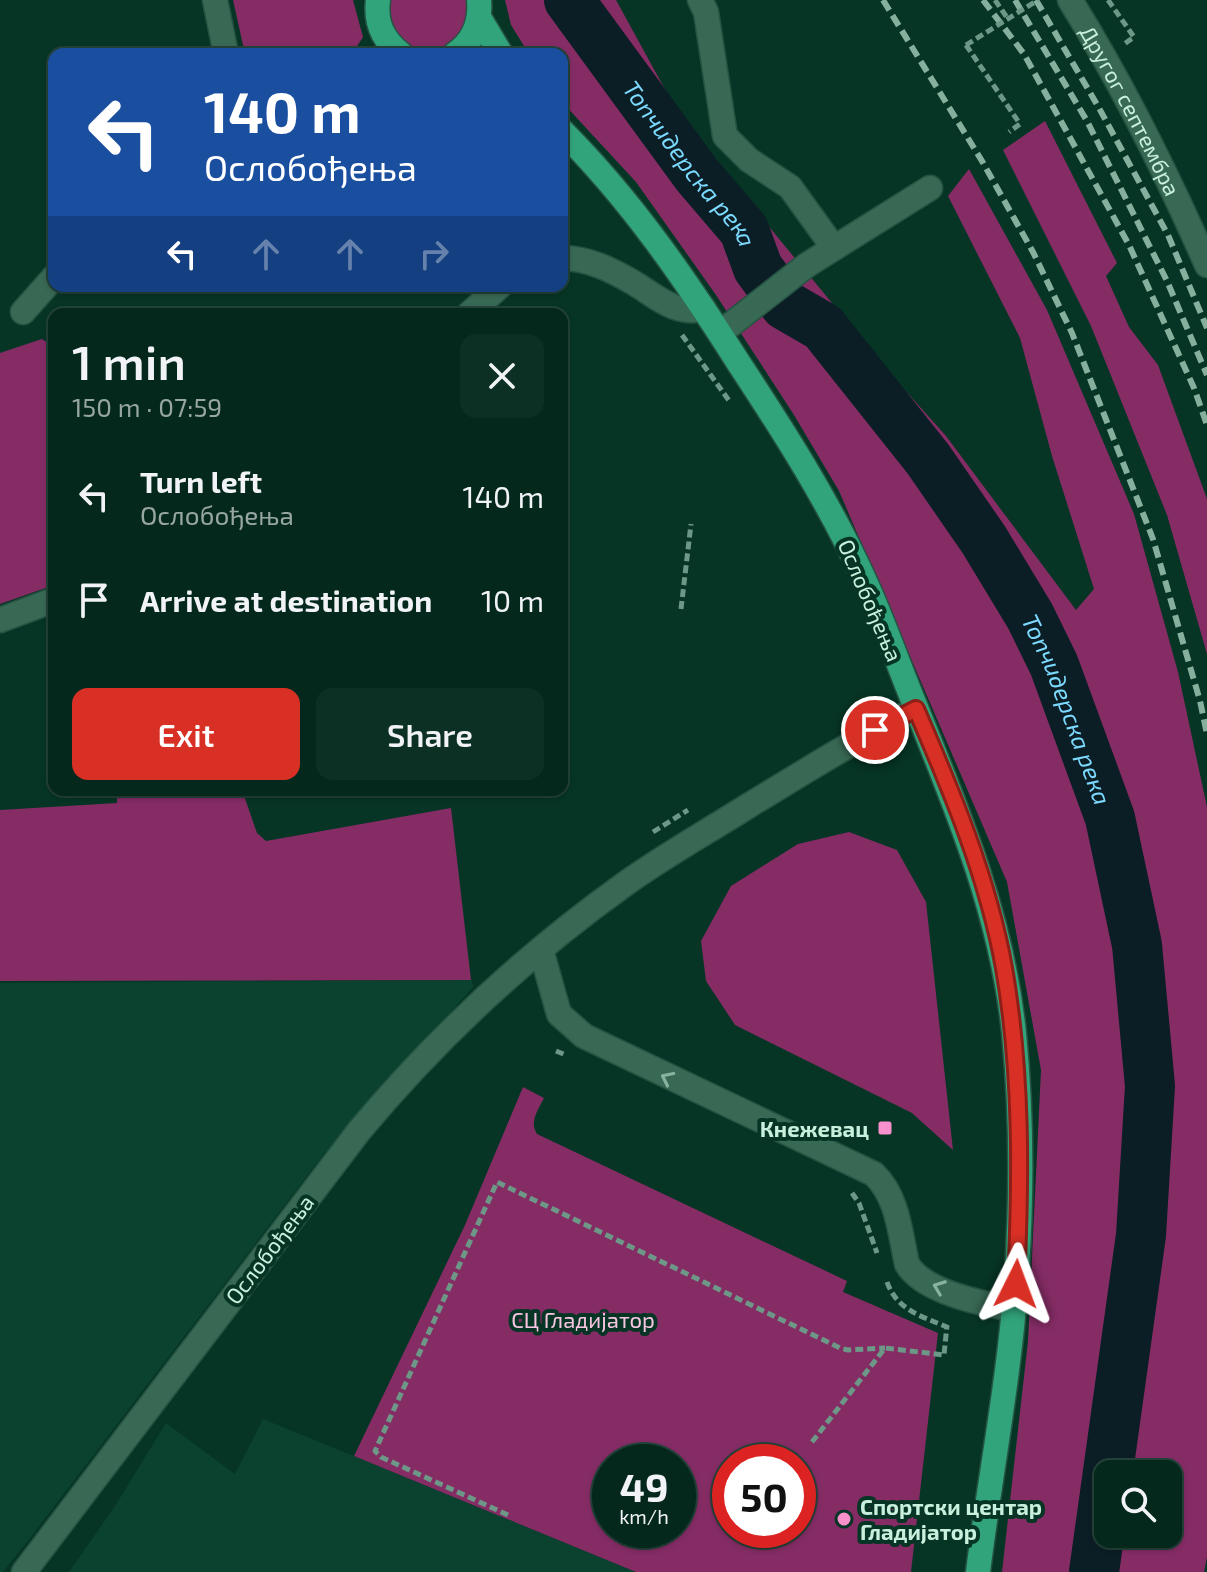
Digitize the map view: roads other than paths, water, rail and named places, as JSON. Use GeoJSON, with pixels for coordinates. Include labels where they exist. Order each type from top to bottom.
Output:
{"type":"FeatureCollection","features":[{"type":"Feature","properties":{"kind":"main road"},"geometry":{"type":"LineString","coordinates":[[378,0],[378,24],[392,48]]}},
{"type":"Feature","properties":{"kind":"main road"},"geometry":{"type":"LineString","coordinates":[[462,48],[468,43],[479,9]]}},
{"type":"Feature","properties":{"kind":"main road"},"geometry":{"type":"LineString","coordinates":[[479,9],[498,48]]}},
{"type":"Feature","properties":{"kind":"main road","name":"Ослобођења"},"geometry":{"type":"LineString","coordinates":[[568,137],[600,169],[704,309],[777,419],[839,527],[865,582],[916,709]]}},
{"type":"Feature","properties":{"kind":"main road"},"geometry":{"type":"LineString","coordinates":[[916,709],[956,803],[989,903],[1004,965],[1013,1029],[1019,1130],[1018,1238],[1013,1309],[978,1572]]}},
{"type":"Feature","properties":{"kind":"street"},"geometry":{"type":"LineString","coordinates":[[215,0],[225,48]]}},
{"type":"Feature","properties":{"kind":"street"},"geometry":{"type":"LineString","coordinates":[[700,0],[706,12],[725,136],[749,160],[790,187],[834,248]]}},
{"type":"Feature","properties":{"kind":"street","name":"Другог септембра"},"geometry":{"type":"LineString","coordinates":[[1070,0],[1131,105],[1170,181],[1207,265]]}},
{"type":"Feature","properties":{"kind":"street"},"geometry":{"type":"LineString","coordinates":[[720,333],[807,265],[930,188]]}},
{"type":"Feature","properties":{"kind":"street"},"geometry":{"type":"LineString","coordinates":[[568,258],[606,268],[681,310],[704,309]]}},
{"type":"Feature","properties":{"kind":"street"},"geometry":{"type":"LineString","coordinates":[[23,312],[48,284]]}},
{"type":"Feature","properties":{"kind":"street"},"geometry":{"type":"LineString","coordinates":[[476,308],[493,292]]}},
{"type":"Feature","properties":{"kind":"street"},"geometry":{"type":"LineString","coordinates":[[0,620],[48,602]]}},
{"type":"Feature","properties":{"kind":"street","name":"Ослобођења"},"geometry":{"type":"LineString","coordinates":[[24,1572],[359,1131],[391,1093],[498,987],[650,867],[855,740],[916,709]]}},
{"type":"Feature","properties":{"kind":"street"},"geometry":{"type":"LineString","coordinates":[[541,950],[559,1014],[584,1036],[874,1174],[893,1204],[911,1273],[928,1284],[982,1304],[1013,1309]]}},
{"type":"Feature","properties":{"kind":"waterway","name":"Топчидерска река"},"geometry":{"type":"LineString","coordinates":[[569,0],[697,175],[744,230],[758,268],[785,305],[823,327],[928,459],[984,540],[1030,616],[1054,665],[1110,818],[1137,945],[1150,1086],[1141,1235],[1094,1572]]}},
{"type":"Feature","properties":{"kind":"railway"},"geometry":{"type":"LineString","coordinates":[[883,0],[982,161],[1033,252],[1072,333],[1153,539],[1207,734]]}},
{"type":"Feature","properties":{"kind":"railway"},"geometry":{"type":"LineString","coordinates":[[983,0],[1024,54],[1129,245],[1194,388],[1207,425]]}},
{"type":"Feature","properties":{"kind":"railway"},"geometry":{"type":"LineString","coordinates":[[1015,0],[1087,121],[1167,281],[1207,375]]}},
{"type":"Feature","properties":{"kind":"railway"},"geometry":{"type":"LineString","coordinates":[[1036,0],[1168,235],[1207,328]]}},
{"type":"Feature","properties":{"kind":"place","name":"Кнежевац"},"geometry":{"type":"Point","coordinates":[885,1128]}},
{"type":"Feature","properties":{"kind":"place","name":"Спортски центар Гладијатор"},"geometry":{"type":"Point","coordinates":[844,1519]}},
{"type":"Feature","properties":{"kind":"park label","name":"СЦ Гладијатор"},"geometry":{"type":"Point","coordinates":[583,1319]}}]}
